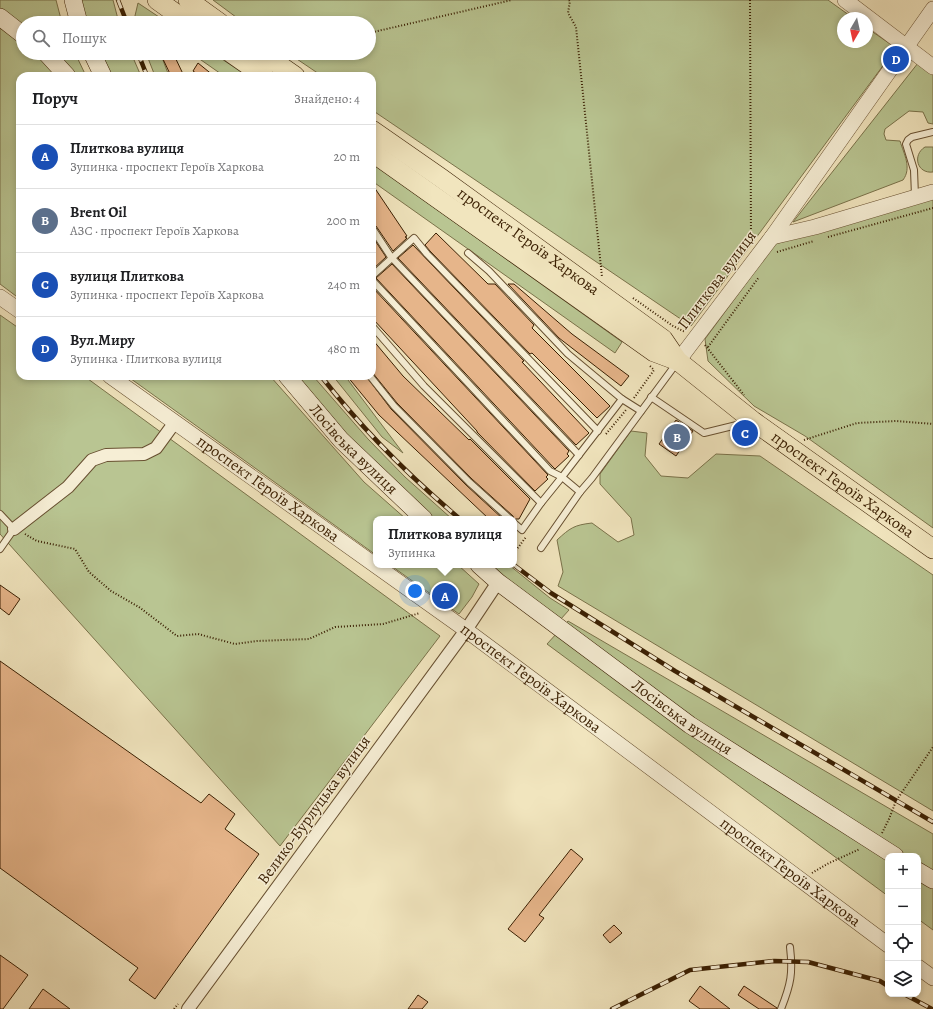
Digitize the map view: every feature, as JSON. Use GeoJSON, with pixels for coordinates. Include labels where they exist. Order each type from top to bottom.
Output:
{"type":"FeatureCollection","features":[{"type":"Feature","properties":{"kind":"main road"},"geometry":{"type":"LineString","coordinates":[[73,0],[77,16]]}},
{"type":"Feature","properties":{"kind":"main road"},"geometry":{"type":"LineString","coordinates":[[157,0],[179,16]]}},
{"type":"Feature","properties":{"kind":"main road"},"geometry":{"type":"LineString","coordinates":[[188,0],[210,16]]}},
{"type":"Feature","properties":{"kind":"main road"},"geometry":{"type":"LineString","coordinates":[[0,17],[16,30]]}},
{"type":"Feature","properties":{"kind":"main road"},"geometry":{"type":"LineString","coordinates":[[52,60],[63,72]]}},
{"type":"Feature","properties":{"kind":"main road"},"geometry":{"type":"LineString","coordinates":[[95,60],[101,72]]}},
{"type":"Feature","properties":{"kind":"main road"},"geometry":{"type":"LineString","coordinates":[[241,60],[258,72]]}},
{"type":"Feature","properties":{"kind":"main road"},"geometry":{"type":"LineString","coordinates":[[272,60],[289,72]]}},
{"type":"Feature","properties":{"kind":"main road","name":"проспект Героїв Харкова"},"geometry":{"type":"LineString","coordinates":[[376,133],[441,178],[663,339],[678,361],[753,421],[933,550]]}},
{"type":"Feature","properties":{"kind":"main road","name":"проспект Героїв Харкова"},"geometry":{"type":"LineString","coordinates":[[376,155],[654,352],[678,361]]}},
{"type":"Feature","properties":{"kind":"main road","name":"Лосівська вулиця"},"geometry":{"type":"LineString","coordinates":[[290,380],[341,440],[421,516]]}},
{"type":"Feature","properties":{"kind":"main road","name":"Лосівська вулиця"},"geometry":{"type":"LineString","coordinates":[[482,568],[498,582],[690,724],[890,853]]}},
{"type":"Feature","properties":{"kind":"main road"},"geometry":{"type":"LineString","coordinates":[[921,873],[933,880]]}},
{"type":"Feature","properties":{"kind":"street"},"geometry":{"type":"LineString","coordinates":[[845,0],[933,67]]}},
{"type":"Feature","properties":{"kind":"street","name":"Плиткова вулиця"},"geometry":{"type":"LineString","coordinates":[[678,361],[692,334],[772,237],[933,9]]}},
{"type":"Feature","properties":{"kind":"street"},"geometry":{"type":"LineString","coordinates":[[772,237],[815,227],[933,192]]}},
{"type":"Feature","properties":{"kind":"street"},"geometry":{"type":"LineString","coordinates":[[0,297],[16,308]]}},
{"type":"Feature","properties":{"kind":"street","name":"проспект Героїв Харкова"},"geometry":{"type":"LineString","coordinates":[[116,380],[373,564]]}},
{"type":"Feature","properties":{"kind":"street"},"geometry":{"type":"LineString","coordinates":[[14,529],[68,486],[92,460],[106,455],[144,454],[156,448],[175,422]]}},
{"type":"Feature","properties":{"kind":"street","name":"проспект Героїв Харкова"},"geometry":{"type":"LineString","coordinates":[[379,568],[466,630],[885,943]]}},
{"type":"Feature","properties":{"kind":"street"},"geometry":{"type":"LineString","coordinates":[[466,630],[498,582]]}},
{"type":"Feature","properties":{"kind":"street","name":"Велико-Бурлуцька вулиця"},"geometry":{"type":"LineString","coordinates":[[188,1009],[466,630]]}},
{"type":"Feature","properties":{"kind":"street"},"geometry":{"type":"LineString","coordinates":[[921,969],[933,978]]}},
{"type":"Feature","properties":{"kind":"lane"},"geometry":{"type":"LineString","coordinates":[[915,198],[914,170],[906,144],[912,137],[933,132]]}},
{"type":"Feature","properties":{"kind":"lane"},"geometry":{"type":"LineString","coordinates":[[376,234],[391,257],[579,455]]}},
{"type":"Feature","properties":{"kind":"lane"},"geometry":{"type":"LineString","coordinates":[[376,272],[414,238],[427,254],[598,431]]}},
{"type":"Feature","properties":{"kind":"lane"},"geometry":{"type":"LineString","coordinates":[[468,253],[489,271],[568,354],[622,399],[641,411]]}},
{"type":"Feature","properties":{"kind":"lane"},"geometry":{"type":"LineString","coordinates":[[376,284],[550,471],[562,477],[580,492]]}},
{"type":"Feature","properties":{"kind":"lane"},"geometry":{"type":"LineString","coordinates":[[376,331],[424,386],[541,503]]}},
{"type":"Feature","properties":{"kind":"lane","name":"Плиткова вулиця"},"geometry":{"type":"LineString","coordinates":[[541,548],[580,492],[592,478],[678,361]]}},
{"type":"Feature","properties":{"kind":"lane"},"geometry":{"type":"LineString","coordinates":[[373,380],[394,406],[469,482],[507,516]]}},
{"type":"Feature","properties":{"kind":"lane"},"geometry":{"type":"LineString","coordinates":[[651,397],[704,433],[753,421]]}},
{"type":"Feature","properties":{"kind":"lane"},"geometry":{"type":"LineString","coordinates":[[517,526],[522,530],[541,503],[622,399]]}},
{"type":"Feature","properties":{"kind":"lane"},"geometry":{"type":"LineString","coordinates":[[0,514],[14,529],[0,550]]}},
{"type":"Feature","properties":{"kind":"lane"},"geometry":{"type":"LineString","coordinates":[[781,1009],[789,988],[792,968],[790,947]]}},
{"type":"Feature","properties":{"kind":"path"},"geometry":{"type":"LineString","coordinates":[[376,31],[512,0]]}},
{"type":"Feature","properties":{"kind":"path"},"geometry":{"type":"LineString","coordinates":[[569,0],[568,13],[576,27],[599,242],[601,276],[607,281]]}},
{"type":"Feature","properties":{"kind":"path"},"geometry":{"type":"LineString","coordinates":[[746,249],[751,243],[750,0]]}},
{"type":"Feature","properties":{"kind":"path"},"geometry":{"type":"LineString","coordinates":[[822,239],[933,208]]}},
{"type":"Feature","properties":{"kind":"path"},"geometry":{"type":"LineString","coordinates":[[773,257],[777,251],[814,241]]}},
{"type":"Feature","properties":{"kind":"path"},"geometry":{"type":"LineString","coordinates":[[627,294],[673,326],[692,334],[708,347],[759,277]]}},
{"type":"Feature","properties":{"kind":"path"},"geometry":{"type":"LineString","coordinates":[[799,442],[857,423],[896,420],[933,424]]}},
{"type":"Feature","properties":{"kind":"path"},"geometry":{"type":"LineString","coordinates":[[14,529],[37,541],[75,549],[89,572],[111,591],[139,607],[177,636],[198,634],[235,644],[257,641],[309,639],[335,627],[383,624],[435,608]]}},
{"type":"Feature","properties":{"kind":"path"},"geometry":{"type":"LineString","coordinates":[[517,549],[528,535]]}},
{"type":"Feature","properties":{"kind":"path"},"geometry":{"type":"LineString","coordinates":[[800,879],[829,863],[874,842],[882,832],[896,800],[933,747]]}},
{"type":"Feature","properties":{"kind":"green space"},"geometry":{"type":"Polygon","coordinates":[[[0,0],[56,0],[60,16],[16,16],[16,60],[78,60],[84,72],[16,72],[16,296],[0,284],[0,0]]]}},
{"type":"Feature","properties":{"kind":"green space"},"geometry":{"type":"Polygon","coordinates":[[[78,0],[113,0],[117,16],[81,16],[78,0]]]}},
{"type":"Feature","properties":{"kind":"green space"},"geometry":{"type":"Polygon","coordinates":[[[213,0],[828,0],[845,12],[837,12],[837,48],[873,48],[873,32],[896,48],[691,326],[376,113],[376,72],[316,72],[298,60],[376,60],[376,16],[235,16],[213,0]]]}},
{"type":"Feature","properties":{"kind":"green space"},"geometry":{"type":"Polygon","coordinates":[[[138,3],[158,16],[135,16],[138,3]]]}},
{"type":"Feature","properties":{"kind":"green space"},"geometry":{"type":"Polygon","coordinates":[[[98,60],[134,60],[139,72],[102,72],[98,60]]]}},
{"type":"Feature","properties":{"kind":"green space"},"geometry":{"type":"Polygon","coordinates":[[[149,60],[163,60],[167,72],[153,72],[149,60]]]}},
{"type":"Feature","properties":{"kind":"green space"},"geometry":{"type":"Polygon","coordinates":[[[201,60],[223,60],[241,72],[218,72],[201,60]]]}},
{"type":"Feature","properties":{"kind":"green space"},"geometry":{"type":"Polygon","coordinates":[[[918,63],[933,75],[933,124],[928,123],[923,112],[909,111],[885,129],[884,134],[886,140],[900,141],[907,166],[906,175],[903,180],[793,222],[918,63]]]}},
{"type":"Feature","properties":{"kind":"green space"},"geometry":{"type":"Polygon","coordinates":[[[925,147],[933,147],[933,172],[923,170],[918,163],[921,150],[925,147]]]}},
{"type":"Feature","properties":{"kind":"green space"},"geometry":{"type":"Polygon","coordinates":[[[376,166],[622,342],[615,353],[376,184],[376,166]]]}},
{"type":"Feature","properties":{"kind":"green space"},"geometry":{"type":"Polygon","coordinates":[[[933,198],[933,528],[805,436],[754,406],[708,361],[705,339],[775,244],[933,198]]]}},
{"type":"Feature","properties":{"kind":"green space"},"geometry":{"type":"Polygon","coordinates":[[[0,315],[16,326],[16,380],[89,380],[440,636],[280,846],[0,534],[0,315]]]}},
{"type":"Feature","properties":{"kind":"green space"},"geometry":{"type":"Polygon","coordinates":[[[133,380],[274,380],[364,482],[403,516],[373,516],[373,553],[133,380]]]}},
{"type":"Feature","properties":{"kind":"green space"},"geometry":{"type":"Polygon","coordinates":[[[294,380],[316,380],[368,439],[405,477],[449,516],[427,516],[294,380]]]}},
{"type":"Feature","properties":{"kind":"green space"},"geometry":{"type":"Polygon","coordinates":[[[336,380],[348,380],[403,453],[382,437],[336,380]]]}},
{"type":"Feature","properties":{"kind":"green space"},"geometry":{"type":"Polygon","coordinates":[[[631,431],[647,433],[645,456],[661,476],[688,478],[716,454],[760,456],[933,575],[933,811],[558,586],[563,572],[557,540],[569,530],[576,526],[592,523],[618,542],[634,535],[631,518],[600,484],[600,474],[631,431]]]}},
{"type":"Feature","properties":{"kind":"green space"},"geometry":{"type":"Polygon","coordinates":[[[394,568],[461,568],[479,584],[472,597],[459,614],[394,568]]]}},
{"type":"Feature","properties":{"kind":"green space"},"geometry":{"type":"Polygon","coordinates":[[[488,568],[513,568],[550,598],[569,610],[560,620],[488,568]]]}},
{"type":"Feature","properties":{"kind":"green space"},"geometry":{"type":"Polygon","coordinates":[[[568,621],[933,834],[933,930],[921,921],[921,853],[885,853],[885,894],[547,644],[568,621]]]}},
{"type":"Feature","properties":{"kind":"building"},"geometry":{"type":"Polygon","coordinates":[[[163,60],[176,60],[182,72],[169,72],[163,60]]]}},
{"type":"Feature","properties":{"kind":"building"},"geometry":{"type":"Polygon","coordinates":[[[198,63],[209,72],[194,72],[193,71],[198,63]]]}},
{"type":"Feature","properties":{"kind":"building"},"geometry":{"type":"Polygon","coordinates":[[[376,190],[407,236],[405,237],[407,238],[393,251],[376,226],[376,190]]]}},
{"type":"Feature","properties":{"kind":"building"},"geometry":{"type":"Polygon","coordinates":[[[436,233],[488,284],[495,284],[534,325],[532,328],[610,406],[597,418],[532,353],[530,354],[425,245],[436,233]]]}},
{"type":"Feature","properties":{"kind":"building"},"geometry":{"type":"Polygon","coordinates":[[[376,242],[386,257],[376,266],[376,242]]]}},
{"type":"Feature","properties":{"kind":"building"},"geometry":{"type":"Polygon","coordinates":[[[413,245],[524,361],[522,362],[589,433],[576,445],[398,258],[413,245]]]}},
{"type":"Feature","properties":{"kind":"building"},"geometry":{"type":"Polygon","coordinates":[[[392,264],[569,451],[567,454],[569,456],[555,469],[376,278],[392,264]]]}},
{"type":"Feature","properties":{"kind":"building"},"geometry":{"type":"Polygon","coordinates":[[[508,284],[514,284],[572,334],[629,376],[621,386],[559,338],[508,284]]]}},
{"type":"Feature","properties":{"kind":"building"},"geometry":{"type":"Polygon","coordinates":[[[376,291],[548,475],[546,477],[548,479],[535,491],[376,322],[376,291]]]}},
{"type":"Feature","properties":{"kind":"building"},"geometry":{"type":"Polygon","coordinates":[[[376,344],[403,376],[469,440],[470,439],[530,499],[519,519],[517,519],[517,516],[513,516],[472,479],[397,403],[376,377],[376,344]]]}},
{"type":"Feature","properties":{"kind":"building"},"geometry":{"type":"Polygon","coordinates":[[[350,380],[369,380],[391,409],[466,485],[500,516],[486,516],[379,415],[350,380]]]}},
{"type":"Feature","properties":{"kind":"building"},"geometry":{"type":"Polygon","coordinates":[[[676,420],[693,431],[676,456],[659,444],[676,420]]]}},
{"type":"Feature","properties":{"kind":"building"},"geometry":{"type":"Polygon","coordinates":[[[0,585],[20,599],[9,615],[0,608],[0,585]]]}},
{"type":"Feature","properties":{"kind":"building"},"geometry":{"type":"Polygon","coordinates":[[[0,661],[201,803],[209,794],[235,814],[225,829],[259,854],[155,999],[129,980],[138,968],[0,868],[0,661]]]}},
{"type":"Feature","properties":{"kind":"building"},"geometry":{"type":"Polygon","coordinates":[[[571,849],[583,859],[539,915],[544,918],[525,942],[508,929],[571,849]]]}},
{"type":"Feature","properties":{"kind":"building"},"geometry":{"type":"Polygon","coordinates":[[[614,925],[622,933],[610,943],[603,935],[614,925]]]}},
{"type":"Feature","properties":{"kind":"building"},"geometry":{"type":"Polygon","coordinates":[[[0,955],[28,975],[3,1009],[0,1009],[0,955]]]}},
{"type":"Feature","properties":{"kind":"building"},"geometry":{"type":"Polygon","coordinates":[[[700,986],[730,1009],[700,1009],[689,1001],[700,986]]]}},
{"type":"Feature","properties":{"kind":"building"},"geometry":{"type":"Polygon","coordinates":[[[744,986],[777,1009],[759,1009],[738,995],[744,986]]]}},
{"type":"Feature","properties":{"kind":"building"},"geometry":{"type":"Polygon","coordinates":[[[43,989],[70,1009],[29,1009],[43,989]]]}},
{"type":"Feature","properties":{"kind":"building"},"geometry":{"type":"Polygon","coordinates":[[[418,995],[428,1002],[422,1009],[408,1009],[418,995]]]}},
{"type":"Feature","properties":{"kind":"railway"},"geometry":{"type":"LineString","coordinates":[[118,0],[124,16]]}},
{"type":"Feature","properties":{"kind":"railway"},"geometry":{"type":"LineString","coordinates":[[141,60],[145,72]]}},
{"type":"Feature","properties":{"kind":"railway"},"geometry":{"type":"LineString","coordinates":[[324,380],[353,415],[404,469],[457,516]]}},
{"type":"Feature","properties":{"kind":"railway"},"geometry":{"type":"LineString","coordinates":[[517,567],[551,593],[675,671],[933,822]]}},
{"type":"Feature","properties":{"kind":"railway"},"geometry":{"type":"LineString","coordinates":[[612,1009],[690,970],[774,961],[808,962],[880,981],[885,984]]}},
{"type":"Feature","properties":{"kind":"railway"},"geometry":{"type":"LineString","coordinates":[[910,997],[932,1009]]}},
{"type":"Feature","properties":{"kind":"place","name":"Вул.Миру"},"geometry":{"type":"Point","coordinates":[896,59]}},
{"type":"Feature","properties":{"kind":"place","name":"вулиця Плиткова"},"geometry":{"type":"Point","coordinates":[745,433]}},
{"type":"Feature","properties":{"kind":"place","name":"Brent Oil"},"geometry":{"type":"Point","coordinates":[677,437]}},
{"type":"Feature","properties":{"kind":"place","name":"Плиткова вулиця"},"geometry":{"type":"Point","coordinates":[445,596]}}]}
